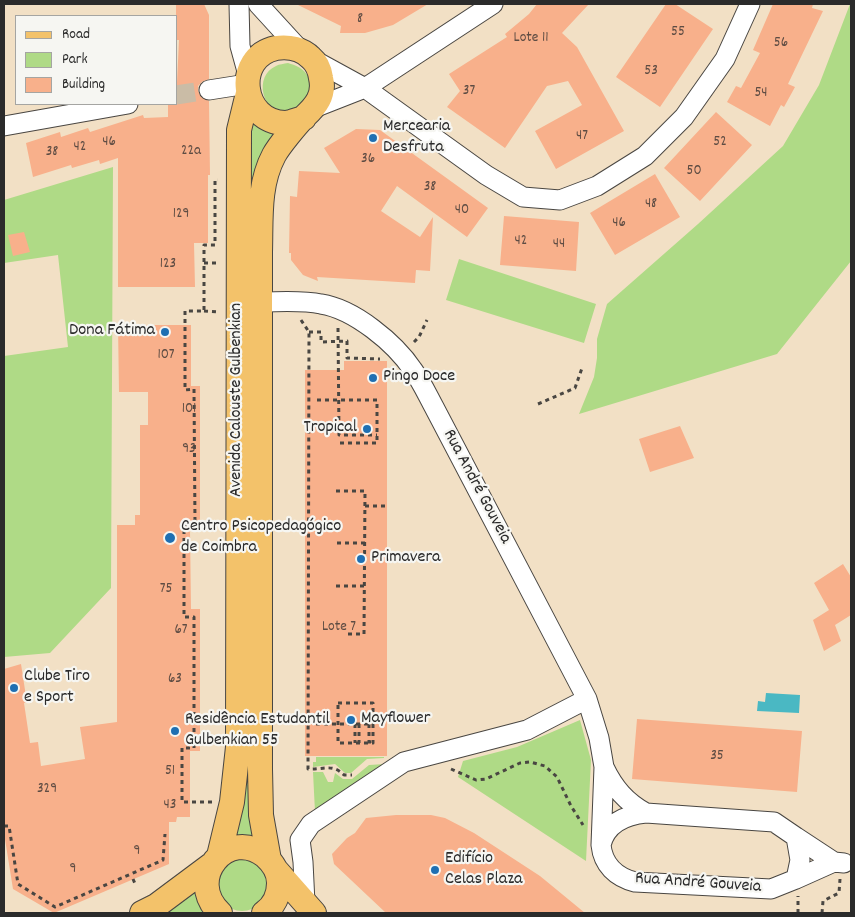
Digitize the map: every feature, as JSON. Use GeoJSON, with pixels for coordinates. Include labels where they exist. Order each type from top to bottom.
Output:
{"type":"FeatureCollection","features":[{"type":"Feature","properties":{"kind":"main road"},"geometry":{"type":"LineString","coordinates":[[288,47],[306,55],[319,70],[322,83],[321,96],[309,113],[286,123],[270,120],[255,109],[248,84],[254,63],[263,54],[275,48],[288,47]]}},
{"type":"Feature","properties":{"kind":"main road","name":"Avenida Calouste Gulbenkian"},"geometry":{"type":"LineString","coordinates":[[220,913],[212,905],[206,885],[207,874],[215,861],[232,802],[236,769],[238,722],[238,180],[239,130],[248,84]]}},
{"type":"Feature","properties":{"kind":"main road","name":"Avenida Calouste Gulbenkian"},"geometry":{"type":"LineString","coordinates":[[264,913],[274,903],[279,881],[273,865],[261,815],[260,302],[262,191],[274,155],[309,113]]}},
{"type":"Feature","properties":{"kind":"main road"},"geometry":{"type":"LineString","coordinates":[[142,913],[156,906],[233,849],[250,848],[260,852],[310,908]]}},
{"type":"Feature","properties":{"kind":"street"},"geometry":{"type":"LineString","coordinates":[[209,90],[248,84],[240,46],[239,4]]}},
{"type":"Feature","properties":{"kind":"street"},"geometry":{"type":"LineString","coordinates":[[258,4],[306,55],[365,88],[486,175],[523,197],[560,200],[597,186],[645,156],[684,116],[725,59],[750,4]]}},
{"type":"Feature","properties":{"kind":"street"},"geometry":{"type":"LineString","coordinates":[[309,113],[365,88],[493,4]]}},
{"type":"Feature","properties":{"kind":"street"},"geometry":{"type":"LineString","coordinates":[[4,126],[122,105]]}},
{"type":"Feature","properties":{"kind":"street","name":"Rua André Gouveia"},"geometry":{"type":"LineString","coordinates":[[260,302],[322,304],[338,309],[360,320],[399,352],[413,370],[434,406],[587,699],[599,738],[604,767],[602,853],[614,872],[624,879],[635,882],[771,889],[840,863]]}},
{"type":"Feature","properties":{"kind":"street"},"geometry":{"type":"LineString","coordinates":[[310,908],[300,840],[311,824],[404,762],[527,730],[587,699]]}},
{"type":"Feature","properties":{"kind":"street","name":"Rua André Gouveia"},"geometry":{"type":"LineString","coordinates":[[604,767],[610,781],[620,794],[632,805],[646,813]]}},
{"type":"Feature","properties":{"kind":"street"},"geometry":{"type":"LineString","coordinates":[[601,844],[604,835],[621,819],[632,814],[646,813],[774,822],[840,863]]}},
{"type":"Feature","properties":{"kind":"street"},"geometry":{"type":"LineString","coordinates":[[796,837],[800,860],[796,879]]}},
{"type":"Feature","properties":{"kind":"path"},"geometry":{"type":"LineString","coordinates":[[204,311],[204,246],[215,246],[216,180],[238,180]]}},
{"type":"Feature","properties":{"kind":"path"},"geometry":{"type":"LineString","coordinates":[[298,302],[298,314],[309,332],[308,769],[332,767],[344,775],[353,775],[358,770]]}},
{"type":"Feature","properties":{"kind":"path"},"geometry":{"type":"LineString","coordinates":[[338,309],[339,435],[377,435]]}},
{"type":"Feature","properties":{"kind":"path"},"geometry":{"type":"LineString","coordinates":[[190,802],[182,802],[182,748],[194,748],[194,617],[184,617],[184,525],[195,525],[194,390],[185,390],[185,311],[221,312]]}},
{"type":"Feature","properties":{"kind":"path"},"geometry":{"type":"LineString","coordinates":[[419,337],[427,320]]}},
{"type":"Feature","properties":{"kind":"path"},"geometry":{"type":"LineString","coordinates":[[309,332],[321,332],[321,342],[347,341],[347,358],[382,359]]}},
{"type":"Feature","properties":{"kind":"path"},"geometry":{"type":"LineString","coordinates":[[538,404],[575,388],[582,368]]}},
{"type":"Feature","properties":{"kind":"path"},"geometry":{"type":"LineString","coordinates":[[317,400],[377,400],[377,443],[336,443]]}},
{"type":"Feature","properties":{"kind":"path"},"geometry":{"type":"LineString","coordinates":[[336,491],[365,491],[364,634],[345,634]]}},
{"type":"Feature","properties":{"kind":"path"},"geometry":{"type":"LineString","coordinates":[[364,506],[387,506]]}},
{"type":"Feature","properties":{"kind":"path"},"geometry":{"type":"LineString","coordinates":[[336,543],[364,543]]}},
{"type":"Feature","properties":{"kind":"path"},"geometry":{"type":"LineString","coordinates":[[336,586],[364,586]]}},
{"type":"Feature","properties":{"kind":"path"},"geometry":{"type":"LineString","coordinates":[[338,703],[373,703],[369,742],[372,742],[371,724],[373,743],[338,743],[338,703]]}},
{"type":"Feature","properties":{"kind":"path"},"geometry":{"type":"LineString","coordinates":[[316,724],[371,724]]}},
{"type":"Feature","properties":{"kind":"path"},"geometry":{"type":"LineString","coordinates":[[357,724],[357,743]]}},
{"type":"Feature","properties":{"kind":"path"},"geometry":{"type":"LineString","coordinates":[[448,767],[476,780],[486,779],[520,763],[530,762],[545,766],[557,777],[571,806],[580,819],[589,842],[601,844]]}},
{"type":"Feature","properties":{"kind":"path"},"geometry":{"type":"LineString","coordinates":[[4,826],[9,826],[18,884],[55,907],[163,860],[165,834]]}},
{"type":"Feature","properties":{"kind":"path"},"geometry":{"type":"LineString","coordinates":[[822,913],[822,901],[839,893],[840,863]]}},
{"type":"Feature","properties":{"kind":"path"},"geometry":{"type":"LineString","coordinates":[[133,879],[136,886]]}},
{"type":"Feature","properties":{"kind":"green space"},"geometry":{"type":"Polygon","coordinates":[[[850,4],[851,261],[777,354],[579,414],[594,377],[597,339],[607,304],[783,146],[819,85],[850,4]]]}},
{"type":"Feature","properties":{"kind":"green space"},"geometry":{"type":"Polygon","coordinates":[[[288,63],[304,72],[309,78],[312,89],[299,110],[287,113],[278,112],[266,101],[263,86],[264,78],[277,65],[288,63]]]}},
{"type":"Feature","properties":{"kind":"green space"},"geometry":{"type":"Polygon","coordinates":[[[247,117],[280,132],[252,248],[247,117]]]}},
{"type":"Feature","properties":{"kind":"green space"},"geometry":{"type":"Polygon","coordinates":[[[113,167],[111,588],[50,653],[4,657],[4,356],[68,347],[58,255],[4,263],[4,200],[113,167]]]}},
{"type":"Feature","properties":{"kind":"green space"},"geometry":{"type":"Polygon","coordinates":[[[459,259],[596,304],[584,343],[446,300],[459,259]]]}},
{"type":"Feature","properties":{"kind":"green space"},"geometry":{"type":"Polygon","coordinates":[[[580,720],[591,760],[586,861],[458,777],[463,761],[517,747],[580,720]]]}},
{"type":"Feature","properties":{"kind":"green space"},"geometry":{"type":"Polygon","coordinates":[[[316,757],[384,758],[367,759],[351,773],[345,773],[335,764],[313,767],[316,757]]]}},
{"type":"Feature","properties":{"kind":"green space"},"geometry":{"type":"Polygon","coordinates":[[[385,764],[315,812],[313,772],[323,772],[328,782],[333,782],[335,773],[343,779],[352,779],[369,765],[385,764]]]}},
{"type":"Feature","properties":{"kind":"green space"},"geometry":{"type":"Polygon","coordinates":[[[251,777],[255,841],[229,842],[244,778],[251,777]]]}},
{"type":"Feature","properties":{"kind":"green space"},"geometry":{"type":"Polygon","coordinates":[[[242,859],[252,861],[260,867],[266,875],[268,885],[266,895],[260,903],[252,909],[242,911],[232,909],[224,903],[218,895],[216,885],[218,875],[224,867],[232,861],[242,859]]]}},
{"type":"Feature","properties":{"kind":"green space"},"geometry":{"type":"Polygon","coordinates":[[[197,885],[208,913],[166,913],[197,885]]]}},
{"type":"Feature","properties":{"kind":"water"},"geometry":{"type":"Polygon","coordinates":[[[766,693],[800,695],[799,713],[757,711],[758,701],[765,702],[766,693]]]}},
{"type":"Feature","properties":{"kind":"building"},"geometry":{"type":"Polygon","coordinates":[[[176,4],[204,4],[209,15],[209,79],[198,86],[201,97],[209,101],[210,175],[208,175],[208,243],[194,243],[195,287],[118,287],[118,158],[100,164],[99,160],[72,168],[71,165],[33,177],[26,143],[60,132],[61,137],[88,128],[90,132],[143,115],[144,118],[168,117],[168,105],[178,105],[179,40],[178,15],[176,15],[176,4]]]}},
{"type":"Feature","properties":{"kind":"building"},"geometry":{"type":"Polygon","coordinates":[[[296,4],[428,4],[393,25],[365,33],[340,33],[341,26],[296,4]]]}},
{"type":"Feature","properties":{"kind":"building"},"geometry":{"type":"Polygon","coordinates":[[[537,4],[589,4],[562,33],[577,47],[624,131],[556,169],[535,131],[582,105],[568,81],[547,86],[505,148],[447,107],[460,91],[449,74],[507,37],[505,34],[529,14],[537,4]]]}},
{"type":"Feature","properties":{"kind":"building"},"geometry":{"type":"Polygon","coordinates":[[[666,4],[675,4],[713,29],[660,107],[616,77],[666,4]]]}},
{"type":"Feature","properties":{"kind":"building"},"geometry":{"type":"Polygon","coordinates":[[[773,4],[813,4],[812,8],[823,11],[788,84],[795,87],[784,107],[781,105],[770,126],[727,102],[736,86],[741,88],[760,53],[753,50],[773,4]]]}},
{"type":"Feature","properties":{"kind":"building"},"geometry":{"type":"Polygon","coordinates":[[[716,112],[752,145],[700,201],[664,168],[716,112]]]}},
{"type":"Feature","properties":{"kind":"building"},"geometry":{"type":"Polygon","coordinates":[[[356,129],[380,130],[488,208],[467,237],[397,186],[381,211],[420,237],[433,217],[430,271],[416,270],[415,283],[317,277],[318,281],[303,275],[291,260],[291,253],[289,253],[290,196],[297,197],[299,171],[340,173],[324,148],[356,129]]]}},
{"type":"Feature","properties":{"kind":"building"},"geometry":{"type":"Polygon","coordinates":[[[655,174],[680,217],[615,255],[590,213],[655,174]]]}},
{"type":"Feature","properties":{"kind":"building"},"geometry":{"type":"Polygon","coordinates":[[[504,216],[579,222],[576,271],[500,265],[504,216]]]}},
{"type":"Feature","properties":{"kind":"building"},"geometry":{"type":"Polygon","coordinates":[[[24,232],[30,252],[13,256],[8,235],[24,232]]]}},
{"type":"Feature","properties":{"kind":"building"},"geometry":{"type":"Polygon","coordinates":[[[118,325],[191,325],[191,386],[200,386],[200,531],[190,531],[191,609],[200,609],[200,751],[190,751],[190,817],[177,817],[176,822],[169,822],[169,864],[54,913],[13,889],[4,833],[4,669],[21,664],[27,703],[24,703],[30,743],[38,742],[41,766],[85,759],[80,727],[117,722],[117,525],[135,525],[135,515],[140,515],[140,425],[148,425],[148,392],[119,392],[118,325]]]}},
{"type":"Feature","properties":{"kind":"building"},"geometry":{"type":"Polygon","coordinates":[[[344,361],[387,361],[387,756],[305,756],[305,370],[344,370],[344,361]]]}},
{"type":"Feature","properties":{"kind":"building"},"geometry":{"type":"Polygon","coordinates":[[[680,426],[694,458],[650,472],[639,439],[680,426]]]}},
{"type":"Feature","properties":{"kind":"building"},"geometry":{"type":"Polygon","coordinates":[[[843,564],[851,577],[851,615],[835,625],[841,641],[824,651],[813,620],[829,610],[814,583],[843,564]]]}},
{"type":"Feature","properties":{"kind":"building"},"geometry":{"type":"Polygon","coordinates":[[[637,719],[802,731],[797,792],[632,779],[637,719]]]}},
{"type":"Feature","properties":{"kind":"building","name":"Edifício Celas Plaza"},"geometry":{"type":"Polygon","coordinates":[[[396,815],[431,815],[445,818],[474,833],[540,876],[585,913],[386,913],[334,864],[332,854],[347,838],[355,833],[366,818],[396,815]]]}},
{"type":"Feature","properties":{"kind":"tunnel"},"geometry":{"type":"LineString","coordinates":[[178,95],[209,90]]}},
{"type":"Feature","properties":{"kind":"place","name":"Mercearia Desfruta"},"geometry":{"type":"Point","coordinates":[373,138]}},
{"type":"Feature","properties":{"kind":"place","name":"Dona Fátima"},"geometry":{"type":"Point","coordinates":[165,332]}},
{"type":"Feature","properties":{"kind":"place","name":"Pingo Doce"},"geometry":{"type":"Point","coordinates":[373,378]}},
{"type":"Feature","properties":{"kind":"place","name":"Tropical"},"geometry":{"type":"Point","coordinates":[367,429]}},
{"type":"Feature","properties":{"kind":"place","name":"Centro Psicopedagógico de Coimbra"},"geometry":{"type":"Point","coordinates":[170,538]}},
{"type":"Feature","properties":{"kind":"place","name":"Primavera"},"geometry":{"type":"Point","coordinates":[361,559]}},
{"type":"Feature","properties":{"kind":"place","name":"Clube Tiro e Sport"},"geometry":{"type":"Point","coordinates":[14,688]}},
{"type":"Feature","properties":{"kind":"place","name":"Mayflower"},"geometry":{"type":"Point","coordinates":[351,720]}},
{"type":"Feature","properties":{"kind":"place","name":"Residência Estudantil Gulbenkian 55"},"geometry":{"type":"Point","coordinates":[175,731]}},
{"type":"Feature","properties":{"kind":"place","name":"Edifício Celas Plaza"},"geometry":{"type":"Point","coordinates":[435,870]}}]}
